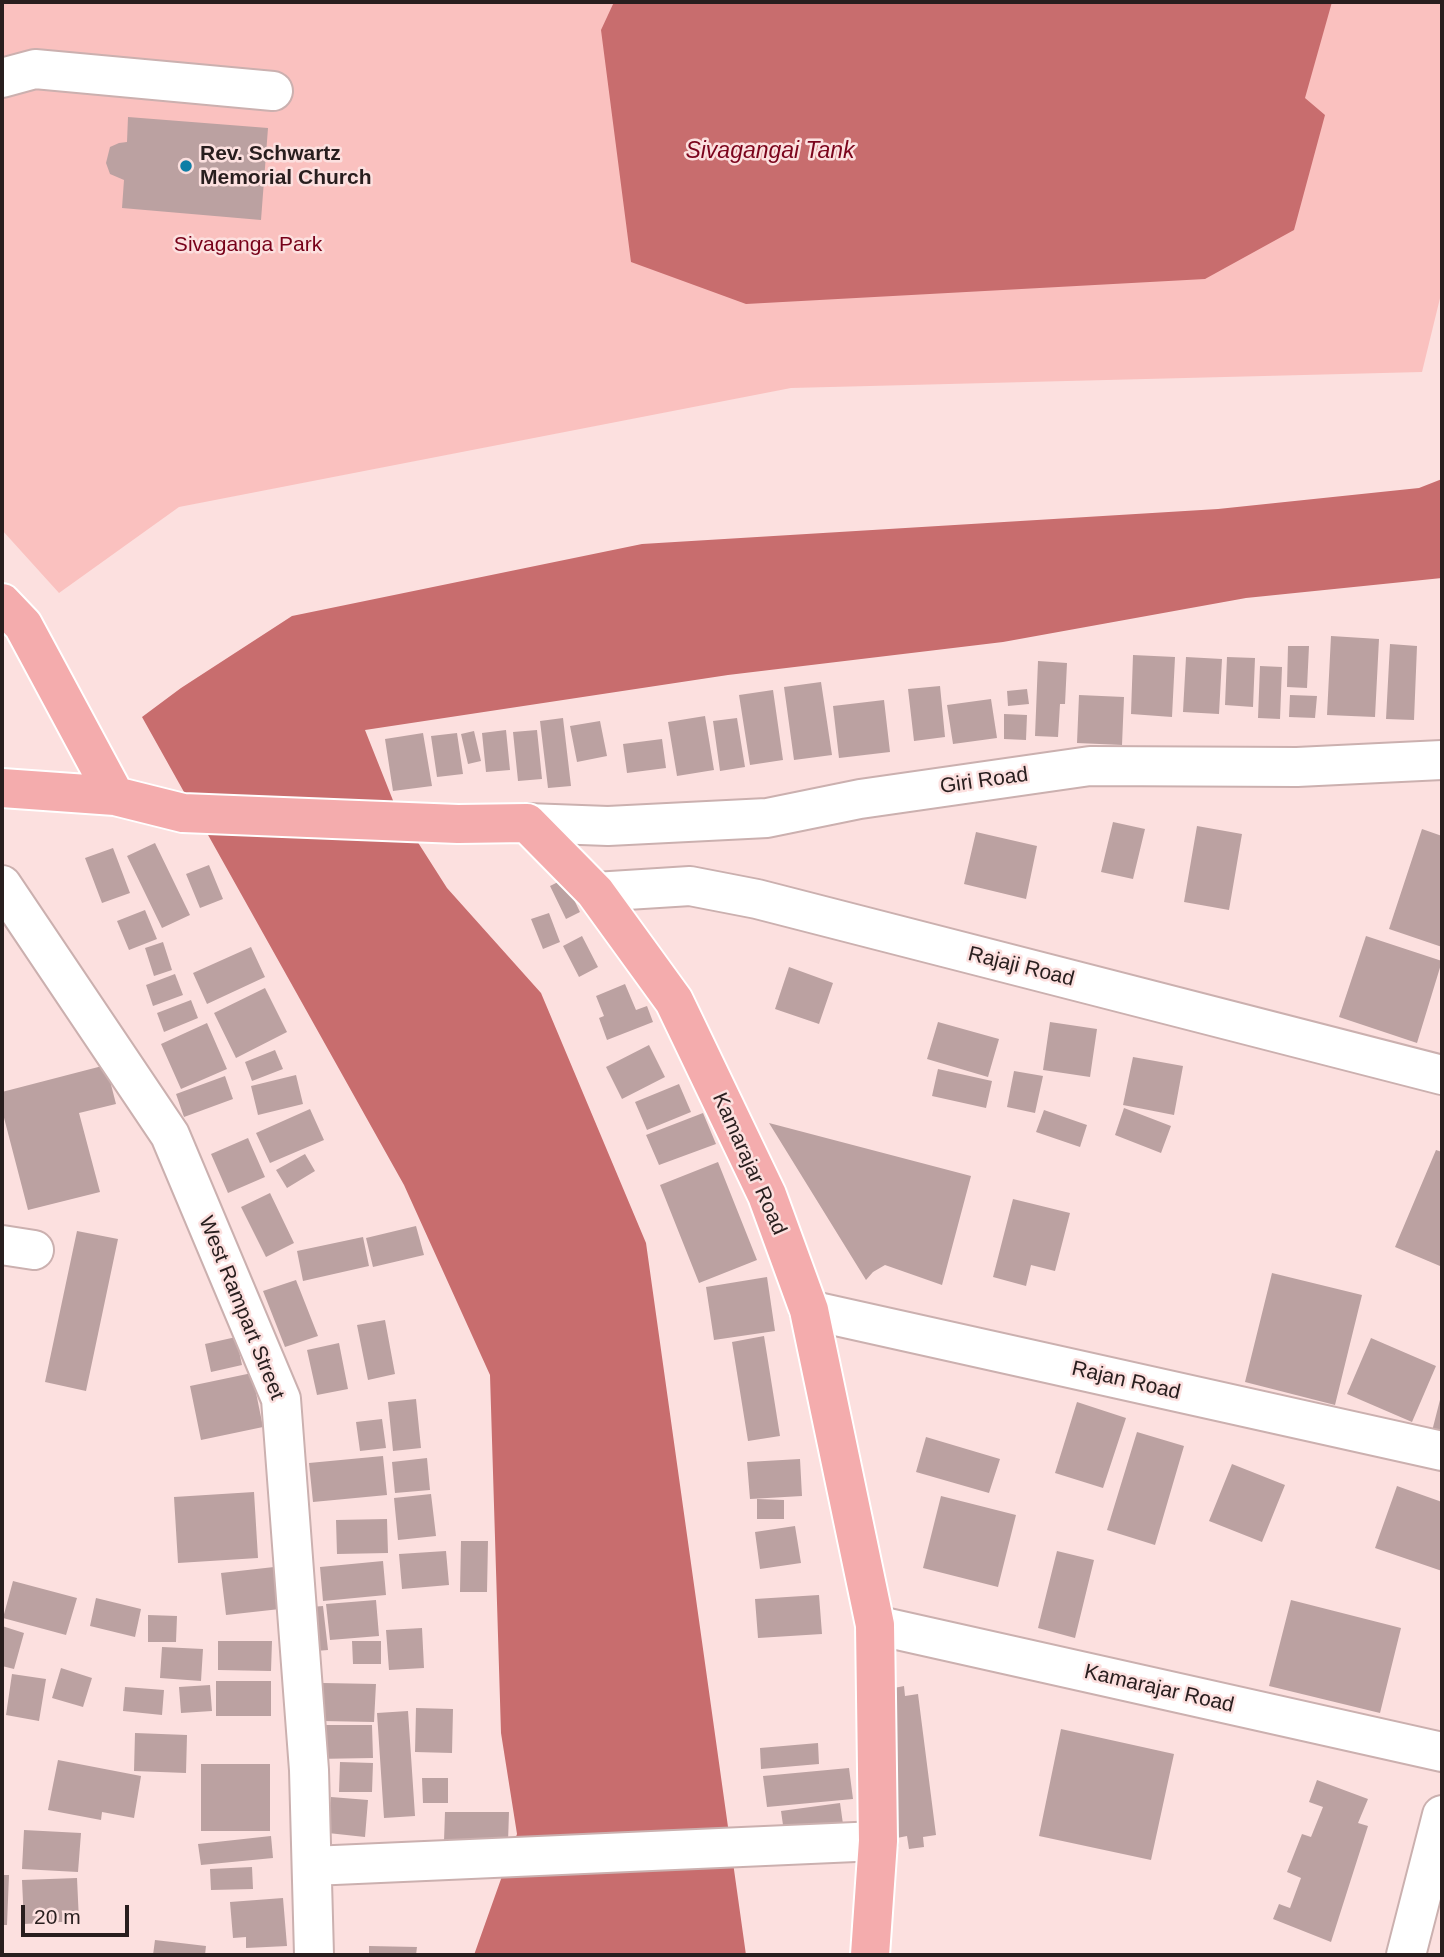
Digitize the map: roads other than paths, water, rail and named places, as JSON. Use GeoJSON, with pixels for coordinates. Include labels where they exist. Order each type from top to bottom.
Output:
{"type":"FeatureCollection","features":[{"type":"Feature","properties":{"kind":"main road"},"geometry":{"type":"LineString","coordinates":[[2,603],[23,625],[115,796]]}},
{"type":"Feature","properties":{"kind":"main road"},"geometry":{"type":"LineString","coordinates":[[2,788],[115,796],[183,813],[458,824],[527,823]]}},
{"type":"Feature","properties":{"kind":"main road","name":"Kamarajar Road"},"geometry":{"type":"LineString","coordinates":[[527,823],[595,892],[674,1001],[766,1195],[809,1310],[875,1625],[878,1840],[870,1955]]}},
{"type":"Feature","properties":{"kind":"street"},"geometry":{"type":"LineString","coordinates":[[2,78],[35,69],[272,91]]}},
{"type":"Feature","properties":{"kind":"street","name":"Giri Road"},"geometry":{"type":"LineString","coordinates":[[527,823],[608,826],[767,818],[860,799],[1090,766],[1297,767],[1442,760]]}},
{"type":"Feature","properties":{"kind":"street","name":"West Rampart Street"},"geometry":{"type":"LineString","coordinates":[[2,885],[170,1135],[281,1399],[309,1770],[314,1955]]}},
{"type":"Feature","properties":{"kind":"street","name":"Rajaji Road"},"geometry":{"type":"LineString","coordinates":[[595,892],[690,886],[757,899],[1442,1075]]}},
{"type":"Feature","properties":{"kind":"street","name":"Rajan Road"},"geometry":{"type":"LineString","coordinates":[[809,1310],[1442,1451]]}},
{"type":"Feature","properties":{"kind":"street","name":"Kamarajar Road"},"geometry":{"type":"LineString","coordinates":[[875,1625],[1442,1752]]}},
{"type":"Feature","properties":{"kind":"street"},"geometry":{"type":"LineString","coordinates":[[1406,1955],[1442,1815]]}},
{"type":"Feature","properties":{"kind":"street"},"geometry":{"type":"LineString","coordinates":[[312,1866],[878,1840]]}},
{"type":"Feature","properties":{"kind":"water","name":"Sivagangai Tank"},"geometry":{"type":"Polygon","coordinates":[[[614,2],[1332,2],[1305,98],[1325,115],[1294,230],[1205,279],[746,304],[631,262],[601,30],[614,2]]]}},
{"type":"Feature","properties":{"kind":"water"},"geometry":{"type":"Polygon","coordinates":[[[1442,479],[1442,578],[1246,598],[1003,642],[728,675],[365,730],[396,808],[447,888],[541,993],[646,1243],[746,1955],[474,1955],[517,1834],[501,1733],[490,1375],[404,1185],[142,717],[181,688],[292,616],[642,544],[1218,509],[1419,488],[1442,479]]]}},
{"type":"Feature","properties":{"kind":"place","name":"Rev. Schwartz Memorial Church"},"geometry":{"type":"Point","coordinates":[186,166]}},
{"type":"Feature","properties":{"kind":"park label","name":"Sivaganga Park"},"geometry":{"type":"Point","coordinates":[248,245]}}]}
